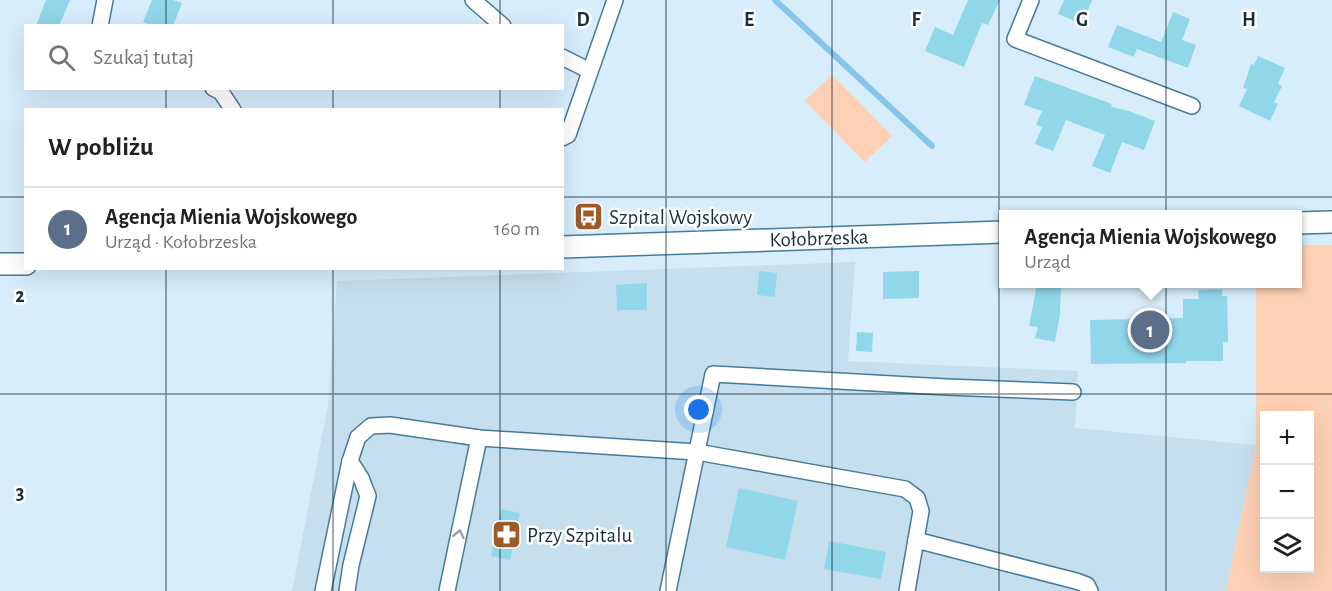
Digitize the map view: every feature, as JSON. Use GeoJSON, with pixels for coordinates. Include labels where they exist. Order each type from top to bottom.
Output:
{"type":"FeatureCollection","features":[{"type":"Feature","properties":{"kind":"main road"},"geometry":{"type":"LineString","coordinates":[[1302,223],[1332,222]]}},
{"type":"Feature","properties":{"kind":"main road","name":"Kołobrzeska"},"geometry":{"type":"LineString","coordinates":[[564,247],[999,232]]}},
{"type":"Feature","properties":{"kind":"main road"},"geometry":{"type":"LineString","coordinates":[[0,264],[24,264]]}},
{"type":"Feature","properties":{"kind":"street"},"geometry":{"type":"LineString","coordinates":[[100,24],[105,0]]}},
{"type":"Feature","properties":{"kind":"street"},"geometry":{"type":"LineString","coordinates":[[473,0],[501,24]]}},
{"type":"Feature","properties":{"kind":"street"},"geometry":{"type":"LineString","coordinates":[[564,137],[568,135],[615,0]]}},
{"type":"Feature","properties":{"kind":"street"},"geometry":{"type":"LineString","coordinates":[[1030,0],[1016,39],[1192,106]]}},
{"type":"Feature","properties":{"kind":"street"},"geometry":{"type":"LineString","coordinates":[[564,58],[590,71]]}},
{"type":"Feature","properties":{"kind":"street"},"geometry":{"type":"LineString","coordinates":[[217,90],[221,92],[232,108]]}},
{"type":"Feature","properties":{"kind":"street"},"geometry":{"type":"LineString","coordinates":[[668,591],[713,374],[1073,392]]}},
{"type":"Feature","properties":{"kind":"street"},"geometry":{"type":"LineString","coordinates":[[323,591],[350,461],[358,437],[371,426],[390,425],[479,438],[697,452],[905,489],[917,498],[921,512],[907,591]]}},
{"type":"Feature","properties":{"kind":"street"},"geometry":{"type":"LineString","coordinates":[[447,591],[479,438]]}},
{"type":"Feature","properties":{"kind":"street"},"geometry":{"type":"LineString","coordinates":[[347,591],[368,496],[361,478],[350,461]]}},
{"type":"Feature","properties":{"kind":"street"},"geometry":{"type":"LineString","coordinates":[[916,540],[1076,581],[1087,585],[1090,591]]}},
{"type":"Feature","properties":{"kind":"shaded area"},"geometry":{"type":"Polygon","coordinates":[[[832,75],[892,136],[865,162],[805,101],[832,75]]]}},
{"type":"Feature","properties":{"kind":"shaded area"},"geometry":{"type":"Polygon","coordinates":[[[1302,245],[1332,245],[1332,591],[1226,591],[1256,445],[1256,288],[1302,288],[1302,245]]]}},
{"type":"Feature","properties":{"kind":"shaded area"},"geometry":{"type":"Polygon","coordinates":[[[855,262],[848,361],[1078,371],[1075,428],[1256,445],[1226,591],[292,591],[328,405],[337,281],[855,262]]]}},
{"type":"Feature","properties":{"kind":"building"},"geometry":{"type":"Polygon","coordinates":[[[46,0],[70,0],[60,24],[37,24],[46,0]]]}},
{"type":"Feature","properties":{"kind":"building"},"geometry":{"type":"Polygon","coordinates":[[[152,0],[173,0],[182,3],[174,24],[143,22],[152,0]]]}},
{"type":"Feature","properties":{"kind":"building"},"geometry":{"type":"Polygon","coordinates":[[[968,0],[1000,0],[988,25],[982,23],[964,67],[925,51],[935,27],[953,35],[968,0]]]}},
{"type":"Feature","properties":{"kind":"building"},"geometry":{"type":"Polygon","coordinates":[[[1064,0],[1092,0],[1082,24],[1058,14],[1064,0]]]}},
{"type":"Feature","properties":{"kind":"building"},"geometry":{"type":"Polygon","coordinates":[[[1173,12],[1190,19],[1182,40],[1196,45],[1188,68],[1137,49],[1134,57],[1108,47],[1117,25],[1161,42],[1173,12]]]}},
{"type":"Feature","properties":{"kind":"building"},"geometry":{"type":"Polygon","coordinates":[[[1258,56],[1285,68],[1278,84],[1282,86],[1274,102],[1278,104],[1270,121],[1239,106],[1247,89],[1243,88],[1251,64],[1254,65],[1258,56]]]}},
{"type":"Feature","properties":{"kind":"building"},"geometry":{"type":"Polygon","coordinates":[[[1035,76],[1112,104],[1111,107],[1155,121],[1144,150],[1122,142],[1110,173],[1092,166],[1105,135],[1066,120],[1053,151],[1035,144],[1042,127],[1036,125],[1042,111],[1024,105],[1035,76]]]}},
{"type":"Feature","properties":{"kind":"building"},"geometry":{"type":"Polygon","coordinates":[[[759,271],[777,273],[775,297],[757,295],[759,271]]]}},
{"type":"Feature","properties":{"kind":"building"},"geometry":{"type":"Polygon","coordinates":[[[919,271],[919,298],[883,299],[883,272],[919,271]]]}},
{"type":"Feature","properties":{"kind":"building"},"geometry":{"type":"Polygon","coordinates":[[[647,283],[647,310],[617,310],[616,285],[647,283]]]}},
{"type":"Feature","properties":{"kind":"building"},"geometry":{"type":"Polygon","coordinates":[[[1036,288],[1061,288],[1060,314],[1055,342],[1035,338],[1038,327],[1029,326],[1036,288]]]}},
{"type":"Feature","properties":{"kind":"building"},"geometry":{"type":"Polygon","coordinates":[[[1222,289],[1222,296],[1227,296],[1228,342],[1223,342],[1223,361],[1091,364],[1090,320],[1183,318],[1183,299],[1199,299],[1198,290],[1222,289]]]}},
{"type":"Feature","properties":{"kind":"building"},"geometry":{"type":"Polygon","coordinates":[[[857,332],[873,333],[872,352],[856,351],[857,332]]]}},
{"type":"Feature","properties":{"kind":"building"},"geometry":{"type":"Polygon","coordinates":[[[739,488],[798,501],[785,560],[726,547],[739,488]]]}},
{"type":"Feature","properties":{"kind":"building"},"geometry":{"type":"Polygon","coordinates":[[[501,509],[520,513],[510,560],[491,556],[501,509]]]}},
{"type":"Feature","properties":{"kind":"building"},"geometry":{"type":"Polygon","coordinates":[[[829,541],[886,552],[881,579],[824,569],[829,541]]]}},
{"type":"Feature","properties":{"kind":"waterway"},"geometry":{"type":"LineString","coordinates":[[775,0],[932,146]]}},
{"type":"Feature","properties":{"kind":"place","name":"Szpital Wojskowy"},"geometry":{"type":"Point","coordinates":[588,217]}},
{"type":"Feature","properties":{"kind":"place","name":"Agencja Mienia Wojskowego"},"geometry":{"type":"Point","coordinates":[1150,330]}},
{"type":"Feature","properties":{"kind":"place","name":"Przy Szpitalu"},"geometry":{"type":"Point","coordinates":[506,535]}}]}
